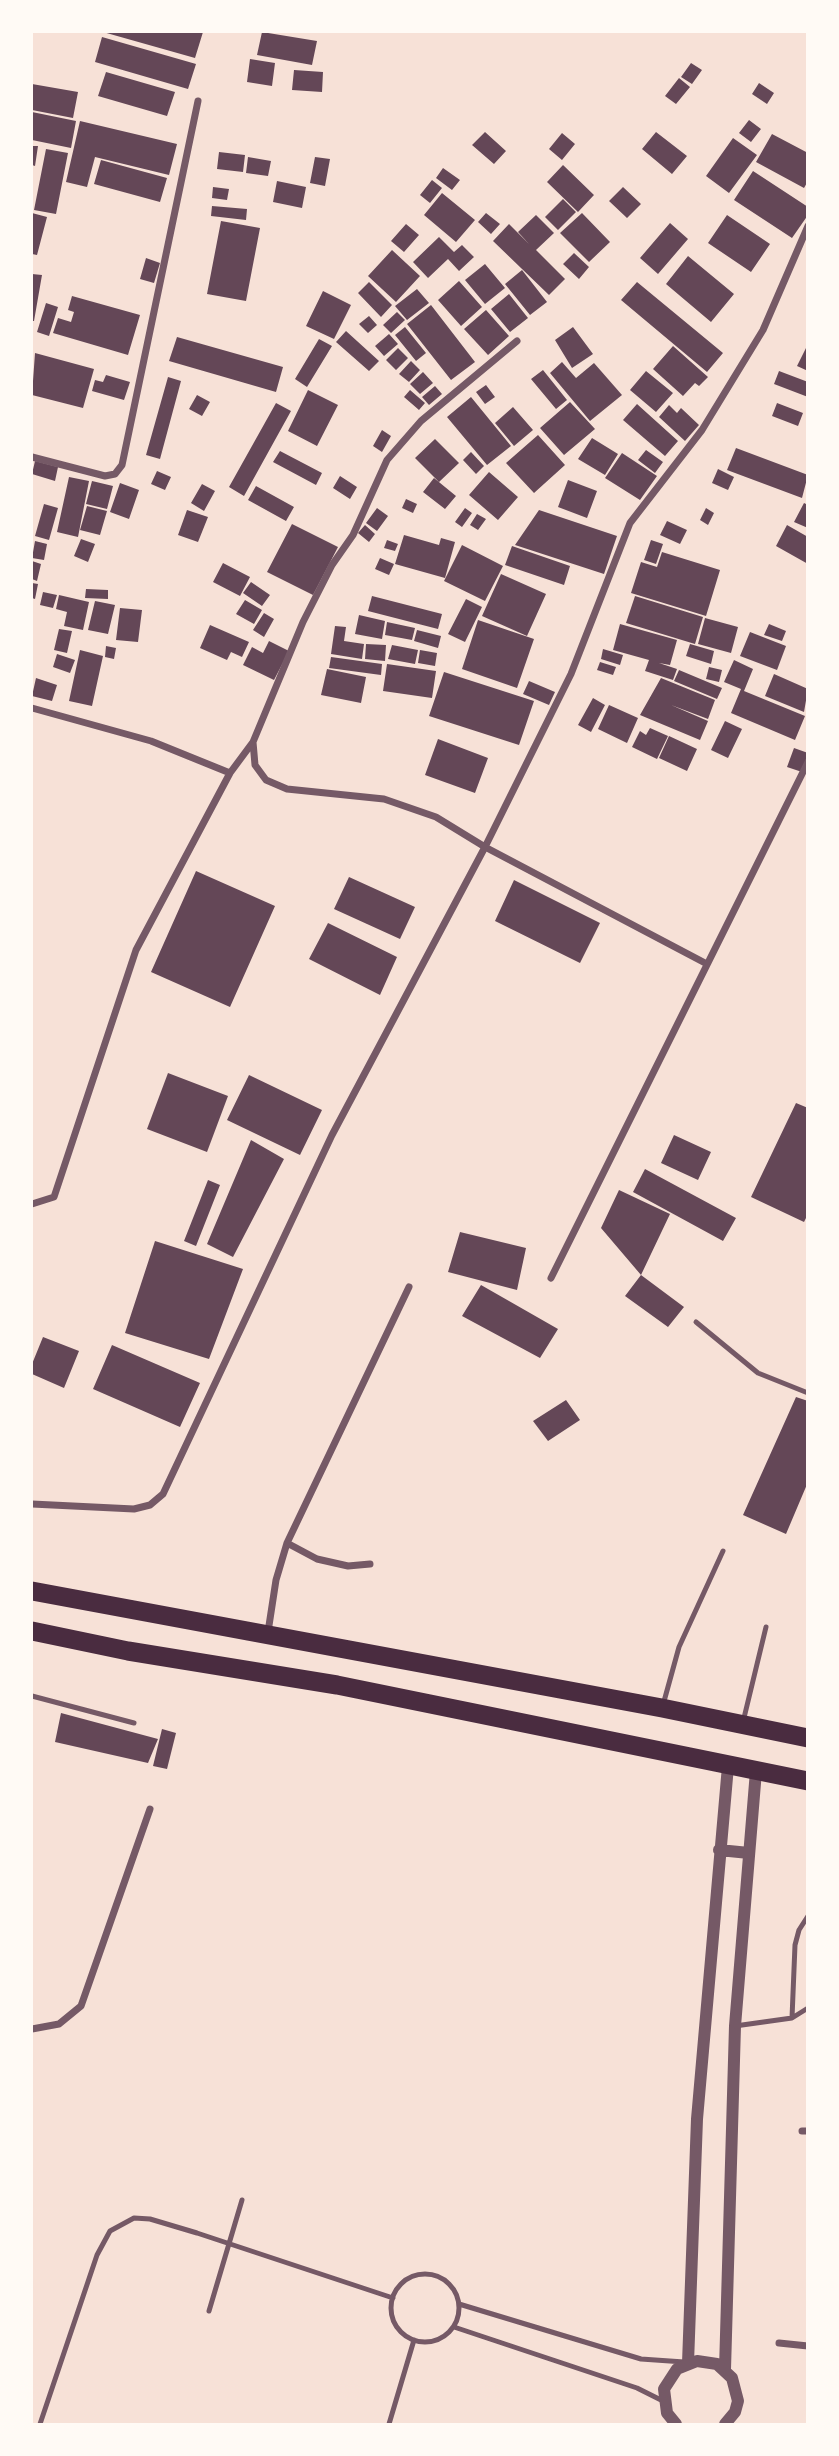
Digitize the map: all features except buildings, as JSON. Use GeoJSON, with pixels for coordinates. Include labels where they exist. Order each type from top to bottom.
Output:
{"type":"FeatureCollection","features":[{"type":"Feature","properties":{"kind":"highway"},"geometry":{"type":"LineString","coordinates":[[32,1591],[662,1708],[807,1738]]}},
{"type":"Feature","properties":{"kind":"highway"},"geometry":{"type":"LineString","coordinates":[[32,1631],[128,1651],[337,1685],[807,1781]]}},
{"type":"Feature","properties":{"kind":"street"},"geometry":{"type":"LineString","coordinates":[[32,457],[105,476],[115,474],[122,465],[198,101]]}},
{"type":"Feature","properties":{"kind":"street"},"geometry":{"type":"LineString","coordinates":[[32,1504],[134,1509],[150,1505],[163,1494],[332,1135],[485,847],[571,674],[630,523],[702,430],[763,330],[807,226]]}},
{"type":"Feature","properties":{"kind":"street"},"geometry":{"type":"LineString","coordinates":[[32,1204],[54,1197],[136,950],[230,773],[253,742],[303,622],[365,513],[387,460],[421,421],[517,341]]}},
{"type":"Feature","properties":{"kind":"street"},"geometry":{"type":"LineString","coordinates":[[32,708],[151,740],[230,773]]}},
{"type":"Feature","properties":{"kind":"street"},"geometry":{"type":"LineString","coordinates":[[253,742],[255,765],[265,780],[288,789],[384,799],[436,817],[485,847],[707,964]]}},
{"type":"Feature","properties":{"kind":"street"},"geometry":{"type":"LineString","coordinates":[[551,1278],[807,762]]}},
{"type":"Feature","properties":{"kind":"street"},"geometry":{"type":"LineString","coordinates":[[268,1636],[275,1580],[287,1543],[410,1287]]}},
{"type":"Feature","properties":{"kind":"street"},"geometry":{"type":"LineString","coordinates":[[287,1543],[317,1559],[348,1566],[370,1564]]}},
{"type":"Feature","properties":{"kind":"street"},"geometry":{"type":"LineString","coordinates":[[688,2362],[697,2119],[728,1766]]}},
{"type":"Feature","properties":{"kind":"street"},"geometry":{"type":"LineString","coordinates":[[725,2369],[735,2026],[756,1771]]}},
{"type":"Feature","properties":{"kind":"street"},"geometry":{"type":"LineString","coordinates":[[32,2029],[59,2024],[81,2006],[150,1809]]}},
{"type":"Feature","properties":{"kind":"street"},"geometry":{"type":"LineString","coordinates":[[719,1850],[748,1853]]}},
{"type":"Feature","properties":{"kind":"street"},"geometry":{"type":"LineString","coordinates":[[779,2343],[807,2346]]}},
{"type":"Feature","properties":{"kind":"street"},"geometry":{"type":"LineString","coordinates":[[676,2424],[667,2413],[663,2401],[669,2378],[688,2362],[707,2361],[725,2369],[732,2378],[738,2401],[735,2412],[725,2424]]}},
{"type":"Feature","properties":{"kind":"lane"},"geometry":{"type":"LineString","coordinates":[[696,1322],[758,1373],[807,1393]]}},
{"type":"Feature","properties":{"kind":"lane"},"geometry":{"type":"LineString","coordinates":[[662,1708],[679,1647],[723,1551]]}},
{"type":"Feature","properties":{"kind":"lane"},"geometry":{"type":"LineString","coordinates":[[743,1725],[766,1627]]}},
{"type":"Feature","properties":{"kind":"lane"},"geometry":{"type":"LineString","coordinates":[[32,1696],[134,1723]]}},
{"type":"Feature","properties":{"kind":"lane"},"geometry":{"type":"LineString","coordinates":[[792,2018],[795,1945],[807,1916]]}},
{"type":"Feature","properties":{"kind":"lane"},"geometry":{"type":"LineString","coordinates":[[735,2026],[792,2018],[807,2008]]}},
{"type":"Feature","properties":{"kind":"lane"},"geometry":{"type":"LineString","coordinates":[[209,2311],[242,2200]]}},
{"type":"Feature","properties":{"kind":"lane"},"geometry":{"type":"LineString","coordinates":[[40,2424],[97,2255],[110,2231],[134,2218],[150,2219],[393,2298]]}},
{"type":"Feature","properties":{"kind":"lane"},"geometry":{"type":"LineString","coordinates":[[423,2274],[444,2280],[456,2295],[459,2304],[454,2327],[436,2340],[414,2340],[396,2326],[392,2315],[393,2298],[402,2283],[423,2274]]}},
{"type":"Feature","properties":{"kind":"lane"},"geometry":{"type":"LineString","coordinates":[[459,2304],[641,2359],[688,2362]]}},
{"type":"Feature","properties":{"kind":"lane"},"geometry":{"type":"LineString","coordinates":[[454,2327],[637,2388],[663,2401]]}},
{"type":"Feature","properties":{"kind":"lane"},"geometry":{"type":"LineString","coordinates":[[389,2424],[414,2340]]}}]}
